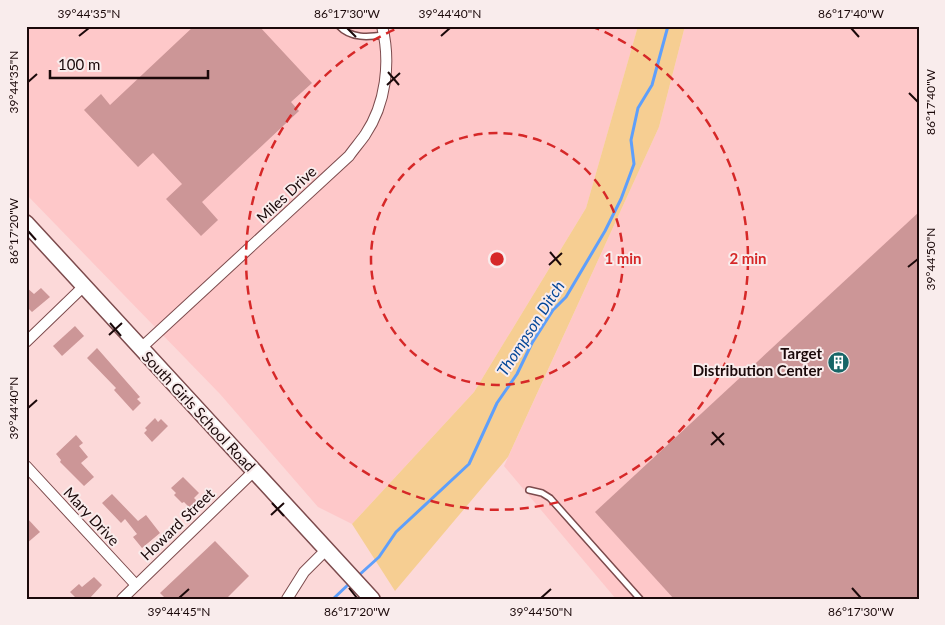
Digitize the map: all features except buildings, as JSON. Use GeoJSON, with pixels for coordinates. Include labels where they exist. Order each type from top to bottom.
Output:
{"type":"FeatureCollection","features":[{"type":"Feature","properties":{"kind":"main road","name":"South Girls School Road"},"geometry":{"type":"LineString","coordinates":[[26,223],[371,598]]}},
{"type":"Feature","properties":{"kind":"street","name":"Miles Drive"},"geometry":{"type":"LineString","coordinates":[[141,348],[359,144],[372,122],[383,95],[387,60],[383,31]]}},
{"type":"Feature","properties":{"kind":"street"},"geometry":{"type":"LineString","coordinates":[[26,342],[84,286]]}},
{"type":"Feature","properties":{"kind":"street","name":"Mary Drive"},"geometry":{"type":"LineString","coordinates":[[26,466],[136,585]]}},
{"type":"Feature","properties":{"kind":"street","name":"Howard Street"},"geometry":{"type":"LineString","coordinates":[[122,599],[254,471]]}},
{"type":"Feature","properties":{"kind":"street"},"geometry":{"type":"LineString","coordinates":[[287,599],[304,572],[327,549]]}},
{"type":"Feature","properties":{"kind":"lane"},"geometry":{"type":"LineString","coordinates":[[339,26],[343,31],[362,38],[383,31]]}},
{"type":"Feature","properties":{"kind":"lane"},"geometry":{"type":"LineString","coordinates":[[528,490],[542,493],[550,498],[640,599]]}},
{"type":"Feature","properties":{"kind":"shaded area"},"geometry":{"type":"Polygon","coordinates":[[[26,26],[638,26],[586,208],[474,392],[352,524],[318,507],[220,394],[26,194],[26,26]]]}},
{"type":"Feature","properties":{"kind":"shaded area"},"geometry":{"type":"Polygon","coordinates":[[[638,26],[685,26],[659,127],[508,457],[395,591],[352,524],[474,392],[586,208],[638,26]]]}},
{"type":"Feature","properties":{"kind":"shaded area","name":"Target Distribution Center"},"geometry":{"type":"Polygon","coordinates":[[[685,26],[919,26],[919,599],[616,599],[504,466],[659,127],[685,26]]]}},
{"type":"Feature","properties":{"kind":"waterway","name":"Thompson Ditch"},"geometry":{"type":"LineString","coordinates":[[358,576],[379,557],[396,532],[469,464],[497,403],[517,374],[532,343],[553,310],[566,297],[605,231],[621,199],[634,164],[631,140],[638,108],[652,85],[668,26]]}},
{"type":"Feature","properties":{"kind":"waterway","name":"Thompson Ditch"},"geometry":{"type":"LineString","coordinates":[[333,599],[351,582]]}},
{"type":"Feature","properties":{"kind":"place","name":"Target Distribution Center"},"geometry":{"type":"Point","coordinates":[838,362]}}]}
